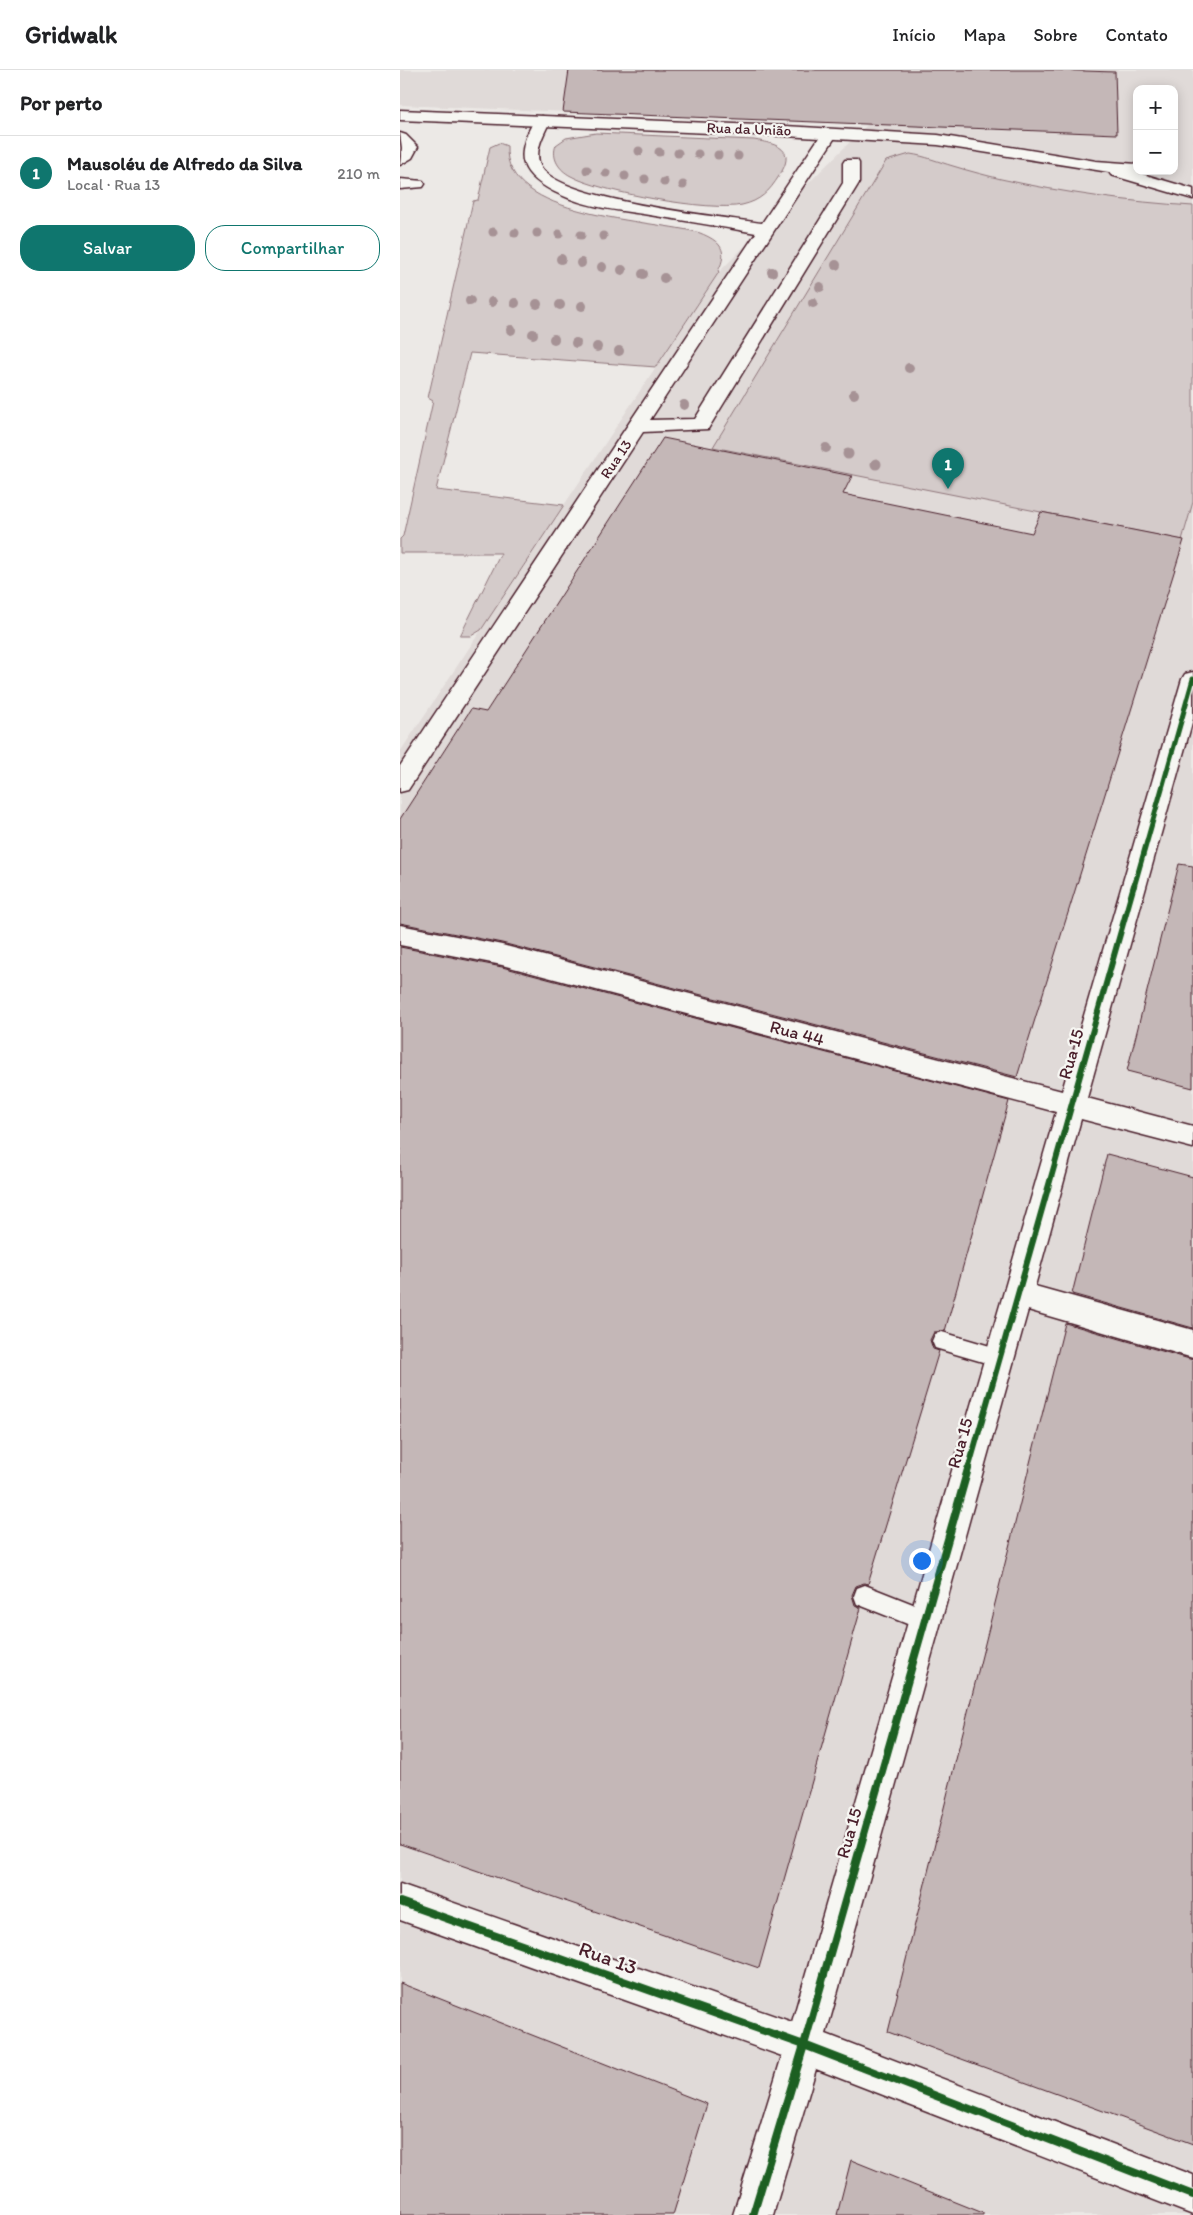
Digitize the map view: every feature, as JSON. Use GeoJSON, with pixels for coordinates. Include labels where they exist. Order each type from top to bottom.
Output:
{"type":"FeatureCollection","features":[{"type":"Feature","properties":{"kind":"street","name":"Rua da União"},"geometry":{"type":"LineString","coordinates":[[400,115],[830,133],[938,140],[1096,166],[1133,169]]}},
{"type":"Feature","properties":{"kind":"street"},"geometry":{"type":"LineString","coordinates":[[542,121],[532,141],[530,154],[532,164],[540,175],[567,192],[604,203],[765,229]]}},
{"type":"Feature","properties":{"kind":"street","name":"Rua 13"},"geometry":{"type":"LineString","coordinates":[[400,784],[830,133]]}},
{"type":"Feature","properties":{"kind":"street"},"geometry":{"type":"LineString","coordinates":[[400,138],[410,146],[406,155],[400,160]]}},
{"type":"Feature","properties":{"kind":"street"},"geometry":{"type":"LineString","coordinates":[[638,426],[701,426],[852,183],[851,164]]}},
{"type":"Feature","properties":{"kind":"street","name":"Rua da União"},"geometry":{"type":"LineString","coordinates":[[1096,166],[1193,194]]}},
{"type":"Feature","properties":{"kind":"street"},"geometry":{"type":"LineString","coordinates":[[400,184],[417,184]]}},
{"type":"Feature","properties":{"kind":"street","name":"Rua 15"},"geometry":{"type":"LineString","coordinates":[[753,2215],[804,2045],[1193,679]]}},
{"type":"Feature","properties":{"kind":"street","name":"Rua 44"},"geometry":{"type":"LineString","coordinates":[[400,936],[502,955],[1193,1137]]}},
{"type":"Feature","properties":{"kind":"street"},"geometry":{"type":"LineString","coordinates":[[1018,1294],[1193,1344]]}},
{"type":"Feature","properties":{"kind":"street","name":"Rua 13"},"geometry":{"type":"LineString","coordinates":[[400,1902],[804,2045],[1193,2195]]}},
{"type":"Feature","properties":{"kind":"lane"},"geometry":{"type":"LineString","coordinates":[[942,1341],[1000,1358]]}},
{"type":"Feature","properties":{"kind":"lane"},"geometry":{"type":"LineString","coordinates":[[865,1596],[925,1620]]}},
{"type":"Feature","properties":{"kind":"shaded area"},"geometry":{"type":"Polygon","coordinates":[[[400,70],[1193,70],[1193,2215],[400,2215],[400,752],[719,272],[868,124],[400,105],[400,70]]]}},
{"type":"Feature","properties":{"kind":"shaded area"},"geometry":{"type":"Polygon","coordinates":[[[596,133],[754,140],[782,149],[786,160],[772,187],[754,201],[742,205],[727,206],[682,203],[605,188],[571,176],[563,170],[555,159],[556,145],[566,138],[596,133]]]}},
{"type":"Feature","properties":{"kind":"shaded area"},"geometry":{"type":"Polygon","coordinates":[[[499,143],[507,146],[512,170],[529,188],[554,202],[584,212],[700,233],[713,239],[721,247],[723,257],[719,272],[656,367],[470,353],[436,490],[564,505],[481,630],[471,636],[460,636],[501,553],[400,553],[400,539],[403,536],[433,401],[428,398],[473,201],[478,200],[490,147],[499,143]]]}},
{"type":"Feature","properties":{"kind":"shaded area"},"geometry":{"type":"Polygon","coordinates":[[[910,154],[965,170],[1049,189],[1193,206],[1193,502],[1182,540],[713,447],[886,161],[910,154]]]}},
{"type":"Feature","properties":{"kind":"building"},"geometry":{"type":"Polygon","coordinates":[[[569,70],[1053,70],[1115,72],[1117,134],[563,112],[569,70]]]}},
{"type":"Feature","properties":{"kind":"building"},"geometry":{"type":"Polygon","coordinates":[[[663,438],[852,476],[843,494],[1032,533],[1041,512],[1184,540],[1017,1077],[502,943],[400,923],[400,819],[471,709],[486,712],[663,438]]]}},
{"type":"Feature","properties":{"kind":"building"},"geometry":{"type":"Polygon","coordinates":[[[1179,864],[1193,866],[1193,1088],[1127,1071],[1179,864]]]}},
{"type":"Feature","properties":{"kind":"building"},"geometry":{"type":"Polygon","coordinates":[[[400,947],[502,967],[1009,1101],[945,1331],[934,1332],[930,1340],[933,1349],[939,1351],[868,1584],[864,1583],[856,1586],[852,1595],[855,1605],[861,1608],[759,1968],[400,1844],[400,947]]]}},
{"type":"Feature","properties":{"kind":"building"},"geometry":{"type":"Polygon","coordinates":[[[1107,1154],[1193,1177],[1193,1328],[1072,1294],[1107,1154]]]}},
{"type":"Feature","properties":{"kind":"building"},"geometry":{"type":"Polygon","coordinates":[[[1065,1323],[1193,1360],[1193,2144],[888,2032],[1065,1323]]]}},
{"type":"Feature","properties":{"kind":"building"},"geometry":{"type":"Polygon","coordinates":[[[400,1983],[707,2104],[673,2215],[400,2215],[400,1983]]]}},
{"type":"Feature","properties":{"kind":"building"},"geometry":{"type":"Polygon","coordinates":[[[851,2160],[983,2213],[983,2215],[837,2215],[851,2160]]]}},
{"type":"Feature","properties":{"kind":"cycle path"},"geometry":{"type":"LineString","coordinates":[[753,2215],[804,2045],[1193,679]]}},
{"type":"Feature","properties":{"kind":"cycle path"},"geometry":{"type":"LineString","coordinates":[[400,1902],[804,2045],[1193,2195]]}},
{"type":"Feature","properties":{"kind":"place","name":"Mausoléu de Alfredo da Silva"},"geometry":{"type":"Point","coordinates":[948,489]}}]}
